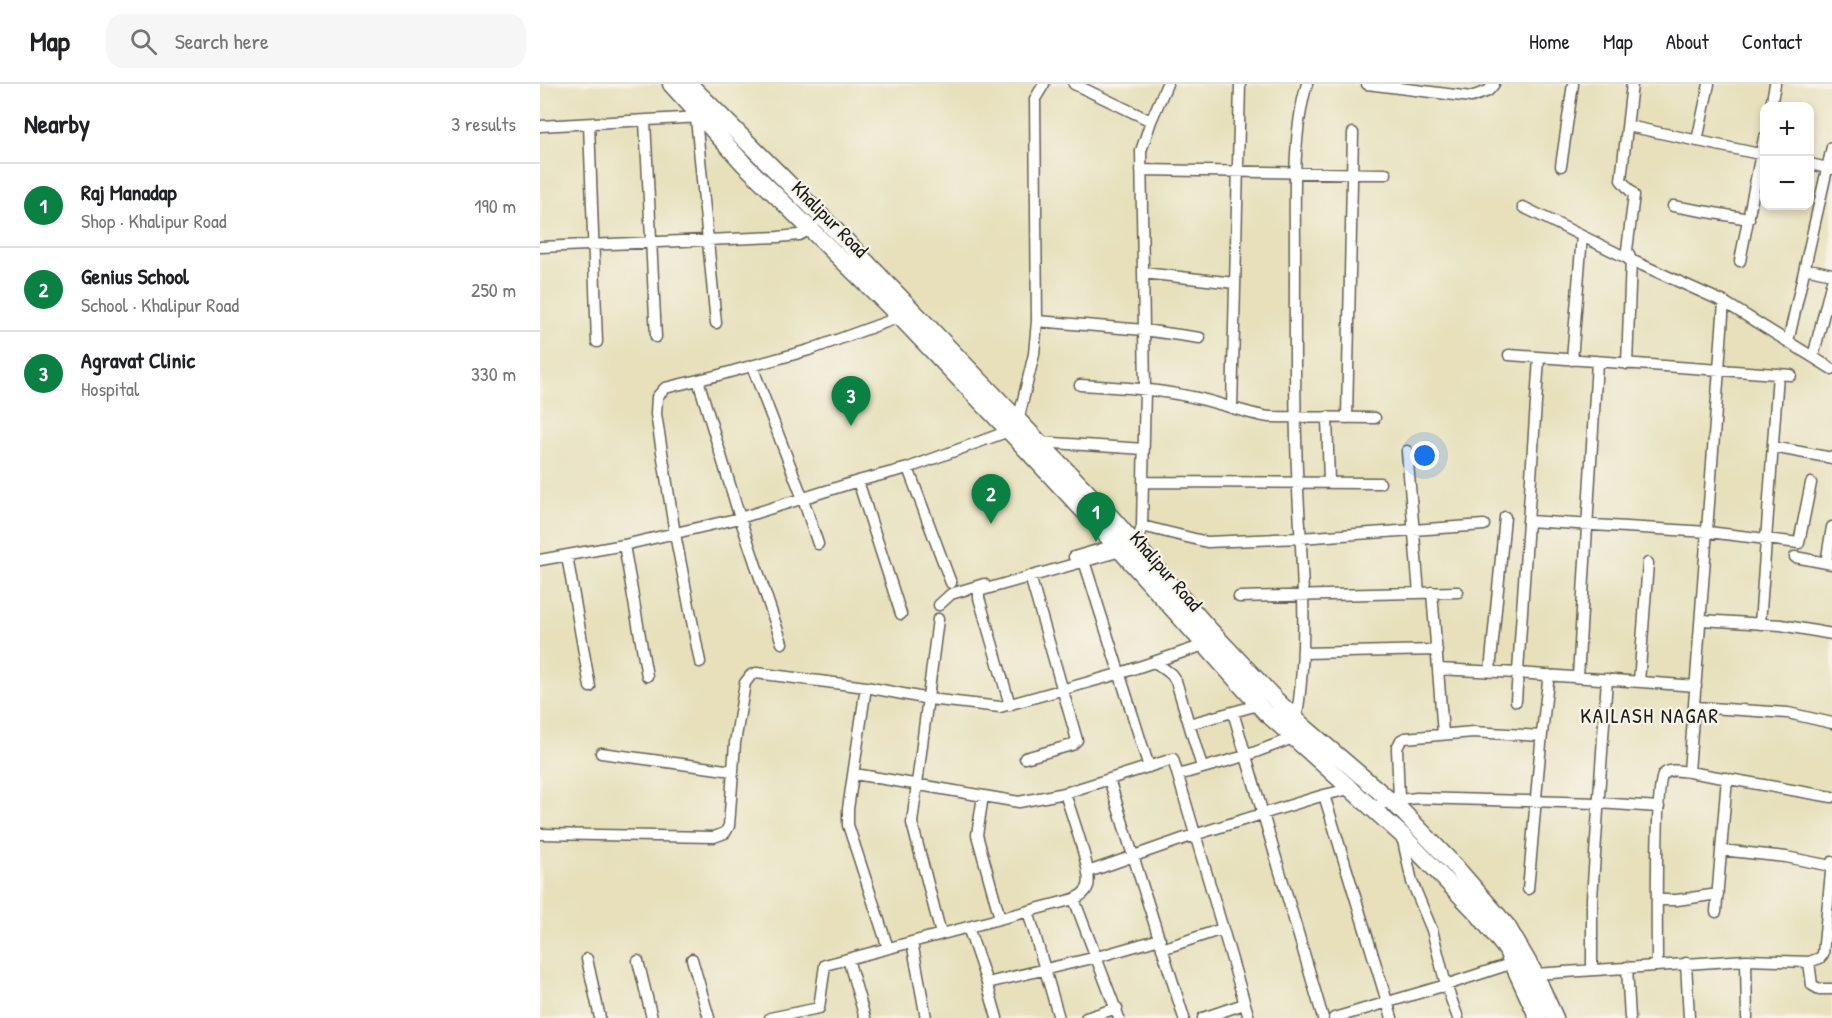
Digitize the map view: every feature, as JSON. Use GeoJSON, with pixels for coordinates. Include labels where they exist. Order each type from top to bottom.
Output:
{"type":"FeatureCollection","features":[{"type":"Feature","properties":{"kind":"street","name":"Khalipur Road"},"geometry":{"type":"LineString","coordinates":[[671,84],[818,225],[1014,426],[1211,643],[1373,785],[1395,800],[1507,926],[1538,1018]]}},
{"type":"Feature","properties":{"kind":"street","name":"Khalipur Road"},"geometry":{"type":"LineString","coordinates":[[689,84],[706,116]]}},
{"type":"Feature","properties":{"kind":"street"},"geometry":{"type":"LineString","coordinates":[[540,560],[624,545],[740,518],[858,481],[908,468],[1014,426],[1034,354],[1037,321],[1035,99],[1044,84]]}},
{"type":"Feature","properties":{"kind":"street"},"geometry":{"type":"LineString","coordinates":[[1074,84],[1097,89],[1151,121]]}},
{"type":"Feature","properties":{"kind":"street"},"geometry":{"type":"LineString","coordinates":[[939,604],[951,594],[1126,551],[1142,526],[1145,389],[1141,151],[1167,84]]}},
{"type":"Feature","properties":{"kind":"street"},"geometry":{"type":"LineString","coordinates":[[1232,408],[1240,84]]}},
{"type":"Feature","properties":{"kind":"street"},"geometry":{"type":"LineString","coordinates":[[1178,775],[1245,756],[1293,738],[1297,720],[1303,653],[1294,416],[1295,172],[1307,84]]}},
{"type":"Feature","properties":{"kind":"street"},"geometry":{"type":"LineString","coordinates":[[1367,84],[1471,97],[1488,91],[1494,84]]}},
{"type":"Feature","properties":{"kind":"street"},"geometry":{"type":"LineString","coordinates":[[1561,166],[1573,84]]}},
{"type":"Feature","properties":{"kind":"street"},"geometry":{"type":"LineString","coordinates":[[1627,364],[1631,260],[1627,250],[1634,195],[1621,180],[1632,84]]}},
{"type":"Feature","properties":{"kind":"street"},"geometry":{"type":"LineString","coordinates":[[1697,141],[1709,84]]}},
{"type":"Feature","properties":{"kind":"street"},"geometry":{"type":"LineString","coordinates":[[1772,102],[1776,84]]}},
{"type":"Feature","properties":{"kind":"street"},"geometry":{"type":"LineString","coordinates":[[540,126],[706,116],[708,240],[716,323]]}},
{"type":"Feature","properties":{"kind":"street"},"geometry":{"type":"LineString","coordinates":[[645,121],[656,338]]}},
{"type":"Feature","properties":{"kind":"street"},"geometry":{"type":"LineString","coordinates":[[589,124],[597,342]]}},
{"type":"Feature","properties":{"kind":"street"},"geometry":{"type":"LineString","coordinates":[[1628,126],[1760,154]]}},
{"type":"Feature","properties":{"kind":"street"},"geometry":{"type":"LineString","coordinates":[[1347,417],[1353,133]]}},
{"type":"Feature","properties":{"kind":"street"},"geometry":{"type":"LineString","coordinates":[[1788,342],[1830,169],[1832,147]]}},
{"type":"Feature","properties":{"kind":"street"},"geometry":{"type":"LineString","coordinates":[[1740,261],[1763,156]]}},
{"type":"Feature","properties":{"kind":"street"},"geometry":{"type":"LineString","coordinates":[[1814,165],[1830,169]]}},
{"type":"Feature","properties":{"kind":"street"},"geometry":{"type":"LineString","coordinates":[[1141,170],[1386,174]]}},
{"type":"Feature","properties":{"kind":"street"},"geometry":{"type":"LineString","coordinates":[[1673,206],[1749,219]]}},
{"type":"Feature","properties":{"kind":"street"},"geometry":{"type":"LineString","coordinates":[[1523,207],[1724,302],[1832,369]]}},
{"type":"Feature","properties":{"kind":"street","name":"Khalipur Road"},"geometry":{"type":"LineString","coordinates":[[818,225],[900,317],[1014,426],[1039,442],[1126,551]]}},
{"type":"Feature","properties":{"kind":"street"},"geometry":{"type":"LineString","coordinates":[[540,247],[800,235],[818,225]]}},
{"type":"Feature","properties":{"kind":"street"},"geometry":{"type":"LineString","coordinates":[[1572,360],[1582,236]]}},
{"type":"Feature","properties":{"kind":"street"},"geometry":{"type":"LineString","coordinates":[[1805,268],[1832,274]]}},
{"type":"Feature","properties":{"kind":"street"},"geometry":{"type":"LineString","coordinates":[[1143,273],[1235,283]]}},
{"type":"Feature","properties":{"kind":"street"},"geometry":{"type":"LineString","coordinates":[[1813,357],[1832,281]]}},
{"type":"Feature","properties":{"kind":"street"},"geometry":{"type":"LineString","coordinates":[[1689,772],[1724,302]]}},
{"type":"Feature","properties":{"kind":"street"},"geometry":{"type":"LineString","coordinates":[[700,662],[675,534],[655,404],[657,397],[665,388],[809,350],[900,317]]}},
{"type":"Feature","properties":{"kind":"street"},"geometry":{"type":"LineString","coordinates":[[1037,321],[1144,330],[1200,338]]}},
{"type":"Feature","properties":{"kind":"street"},"geometry":{"type":"LineString","coordinates":[[1509,355],[1719,372],[1791,375]]}},
{"type":"Feature","properties":{"kind":"street"},"geometry":{"type":"LineString","coordinates":[[1516,701],[1539,358]]}},
{"type":"Feature","properties":{"kind":"street"},"geometry":{"type":"LineString","coordinates":[[1578,677],[1597,362]]}},
{"type":"Feature","properties":{"kind":"street"},"geometry":{"type":"LineString","coordinates":[[752,366],[818,544]]}},
{"type":"Feature","properties":{"kind":"street"},"geometry":{"type":"LineString","coordinates":[[1760,624],[1778,374]]}},
{"type":"Feature","properties":{"kind":"street"},"geometry":{"type":"LineString","coordinates":[[698,380],[740,518],[782,643]]}},
{"type":"Feature","properties":{"kind":"street"},"geometry":{"type":"LineString","coordinates":[[1080,385],[1145,389],[1193,397],[1254,415],[1375,418]]}},
{"type":"Feature","properties":{"kind":"street"},"geometry":{"type":"LineString","coordinates":[[1327,417],[1329,482]]}},
{"type":"Feature","properties":{"kind":"street"},"geometry":{"type":"LineString","coordinates":[[1039,442],[1144,449]]}},
{"type":"Feature","properties":{"kind":"street"},"geometry":{"type":"LineString","coordinates":[[1773,447],[1832,458]]}},
{"type":"Feature","properties":{"kind":"street"},"geometry":{"type":"LineString","coordinates":[[1407,451],[1419,592]]}},
{"type":"Feature","properties":{"kind":"street"},"geometry":{"type":"LineString","coordinates":[[908,468],[951,583]]}},
{"type":"Feature","properties":{"kind":"street"},"geometry":{"type":"LineString","coordinates":[[858,481],[901,614]]}},
{"type":"Feature","properties":{"kind":"street"},"geometry":{"type":"LineString","coordinates":[[1143,482],[1380,483]]}},
{"type":"Feature","properties":{"kind":"street"},"geometry":{"type":"LineString","coordinates":[[1528,521],[1708,532],[1799,543],[1811,483]]}},
{"type":"Feature","properties":{"kind":"street"},"geometry":{"type":"LineString","coordinates":[[1490,672],[1504,517]]}},
{"type":"Feature","properties":{"kind":"street"},"geometry":{"type":"LineString","coordinates":[[1142,526],[1207,542],[1484,525]]}},
{"type":"Feature","properties":{"kind":"street"},"geometry":{"type":"LineString","coordinates":[[1795,557],[1829,563],[1832,527]]}},
{"type":"Feature","properties":{"kind":"street"},"geometry":{"type":"LineString","coordinates":[[624,545],[646,676]]}},
{"type":"Feature","properties":{"kind":"street"},"geometry":{"type":"LineString","coordinates":[[1010,705],[979,594],[983,588],[1126,551]]}},
{"type":"Feature","properties":{"kind":"street"},"geometry":{"type":"LineString","coordinates":[[567,556],[590,687]]}},
{"type":"Feature","properties":{"kind":"street"},"geometry":{"type":"LineString","coordinates":[[1084,561],[1149,767]]}},
{"type":"Feature","properties":{"kind":"street"},"geometry":{"type":"LineString","coordinates":[[1639,682],[1648,563]]}},
{"type":"Feature","properties":{"kind":"street"},"geometry":{"type":"LineString","coordinates":[[1025,758],[1072,745],[1077,740],[1030,576]]}},
{"type":"Feature","properties":{"kind":"street"},"geometry":{"type":"LineString","coordinates":[[1432,592],[1443,734]]}},
{"type":"Feature","properties":{"kind":"street"},"geometry":{"type":"LineString","coordinates":[[1239,597],[1458,592]]}},
{"type":"Feature","properties":{"kind":"street"},"geometry":{"type":"LineString","coordinates":[[938,619],[912,823],[941,934]]}},
{"type":"Feature","properties":{"kind":"street"},"geometry":{"type":"LineString","coordinates":[[1702,620],[1781,625],[1832,634]]}},
{"type":"Feature","properties":{"kind":"street","name":"Khalipur Road"},"geometry":{"type":"LineString","coordinates":[[1211,643],[1258,705],[1402,835],[1479,915],[1498,937],[1555,1018]]}},
{"type":"Feature","properties":{"kind":"street"},"geometry":{"type":"LineString","coordinates":[[540,834],[718,837],[725,833],[729,826],[735,743],[745,683],[751,675],[764,673],[866,687],[929,699],[991,706],[1010,705],[1118,674],[1211,643]]}},
{"type":"Feature","properties":{"kind":"street"},"geometry":{"type":"LineString","coordinates":[[1303,653],[1437,650]]}},
{"type":"Feature","properties":{"kind":"street"},"geometry":{"type":"LineString","coordinates":[[1155,662],[1171,674],[1176,681],[1202,767]]}},
{"type":"Feature","properties":{"kind":"street"},"geometry":{"type":"LineString","coordinates":[[1438,669],[1696,686]]}},
{"type":"Feature","properties":{"kind":"street"},"geometry":{"type":"LineString","coordinates":[[1528,888],[1537,801],[1540,736],[1549,675]]}},
{"type":"Feature","properties":{"kind":"street"},"geometry":{"type":"LineString","coordinates":[[1592,969],[1592,898],[1607,679]]}},
{"type":"Feature","properties":{"kind":"street"},"geometry":{"type":"LineString","coordinates":[[866,687],[855,774],[848,809],[848,825],[888,948]]}},
{"type":"Feature","properties":{"kind":"street"},"geometry":{"type":"LineString","coordinates":[[1189,724],[1258,705]]}},
{"type":"Feature","properties":{"kind":"street"},"geometry":{"type":"LineString","coordinates":[[1695,707],[1788,713],[1832,723]]}},
{"type":"Feature","properties":{"kind":"street"},"geometry":{"type":"LineString","coordinates":[[1233,711],[1323,1018]]}},
{"type":"Feature","properties":{"kind":"street"},"geometry":{"type":"LineString","coordinates":[[1395,800],[1398,744],[1405,738],[1473,732],[1540,736]]}},
{"type":"Feature","properties":{"kind":"street"},"geometry":{"type":"LineString","coordinates":[[601,753],[733,771]]}},
{"type":"Feature","properties":{"kind":"street"},"geometry":{"type":"LineString","coordinates":[[855,774],[1019,802],[1065,793],[1173,759],[1249,1018]]}},
{"type":"Feature","properties":{"kind":"street"},"geometry":{"type":"LineString","coordinates":[[1657,965],[1659,807],[1660,780],[1664,774],[1669,771],[1689,772],[1832,797]]}},
{"type":"Feature","properties":{"kind":"street"},"geometry":{"type":"LineString","coordinates":[[1716,912],[1727,778]]}},
{"type":"Feature","properties":{"kind":"street"},"geometry":{"type":"LineString","coordinates":[[1109,779],[1184,1018]]}},
{"type":"Feature","properties":{"kind":"street"},"geometry":{"type":"LineString","coordinates":[[1088,872],[1134,854],[1324,795],[1373,785]]}},
{"type":"Feature","properties":{"kind":"street"},"geometry":{"type":"LineString","coordinates":[[770,1018],[797,1015],[819,1008],[825,965],[1074,899],[1088,887],[1088,872],[1065,793]]}},
{"type":"Feature","properties":{"kind":"street"},"geometry":{"type":"LineString","coordinates":[[1324,795],[1392,1018]]}},
{"type":"Feature","properties":{"kind":"street"},"geometry":{"type":"LineString","coordinates":[[983,796],[977,835],[1000,918]]}},
{"type":"Feature","properties":{"kind":"street"},"geometry":{"type":"LineString","coordinates":[[1371,808],[1395,800],[1418,798],[1659,807]]}},
{"type":"Feature","properties":{"kind":"street"},"geometry":{"type":"LineString","coordinates":[[1402,835],[1412,882],[1432,930],[1446,985],[1458,1018]]}},
{"type":"Feature","properties":{"kind":"street"},"geometry":{"type":"LineString","coordinates":[[1334,1018],[1446,985],[1522,971],[1746,960],[1809,962],[1823,954],[1832,864],[1721,850]]}},
{"type":"Feature","properties":{"kind":"street"},"geometry":{"type":"LineString","coordinates":[[1658,900],[1677,900],[1718,894]]}},
{"type":"Feature","properties":{"kind":"street"},"geometry":{"type":"LineString","coordinates":[[1074,899],[1118,1013],[1086,1018]]}},
{"type":"Feature","properties":{"kind":"street"},"geometry":{"type":"LineString","coordinates":[[1028,911],[1059,1018]]}},
{"type":"Feature","properties":{"kind":"street"},"geometry":{"type":"LineString","coordinates":[[968,927],[997,1018]]}},
{"type":"Feature","properties":{"kind":"street"},"geometry":{"type":"LineString","coordinates":[[987,983],[1222,929]]}},
{"type":"Feature","properties":{"kind":"street"},"geometry":{"type":"LineString","coordinates":[[912,942],[926,1018]]}},
{"type":"Feature","properties":{"kind":"street"},"geometry":{"type":"LineString","coordinates":[[587,959],[599,1018]]}},
{"type":"Feature","properties":{"kind":"street"},"geometry":{"type":"LineString","coordinates":[[692,959],[709,1018]]}},
{"type":"Feature","properties":{"kind":"street"},"geometry":{"type":"LineString","coordinates":[[848,959],[865,1018]]}},
{"type":"Feature","properties":{"kind":"street"},"geometry":{"type":"LineString","coordinates":[[1746,960],[1747,1018]]}},
{"type":"Feature","properties":{"kind":"street"},"geometry":{"type":"LineString","coordinates":[[638,961],[652,1018]]}},
{"type":"Feature","properties":{"kind":"street"},"geometry":{"type":"LineString","coordinates":[[1809,962],[1812,985],[1819,989],[1832,990]]}},
{"type":"Feature","properties":{"kind":"street"},"geometry":{"type":"LineString","coordinates":[[1686,963],[1689,1018]]}},
{"type":"Feature","properties":{"kind":"street"},"geometry":{"type":"LineString","coordinates":[[1627,967],[1630,1018]]}},
{"type":"Feature","properties":{"kind":"street"},"geometry":{"type":"LineString","coordinates":[[1203,1018],[1244,1004]]}},
{"type":"Feature","properties":{"kind":"place","name":"Agravat Clinic"},"geometry":{"type":"Point","coordinates":[851,426]}},
{"type":"Feature","properties":{"kind":"place","name":"Genius School"},"geometry":{"type":"Point","coordinates":[991,524]}},
{"type":"Feature","properties":{"kind":"place","name":"Raj Manadap"},"geometry":{"type":"Point","coordinates":[1096,542]}},
{"type":"Feature","properties":{"kind":"district","name":"KAILASH NAGAR"},"geometry":{"type":"Point","coordinates":[1650,716]}}]}
